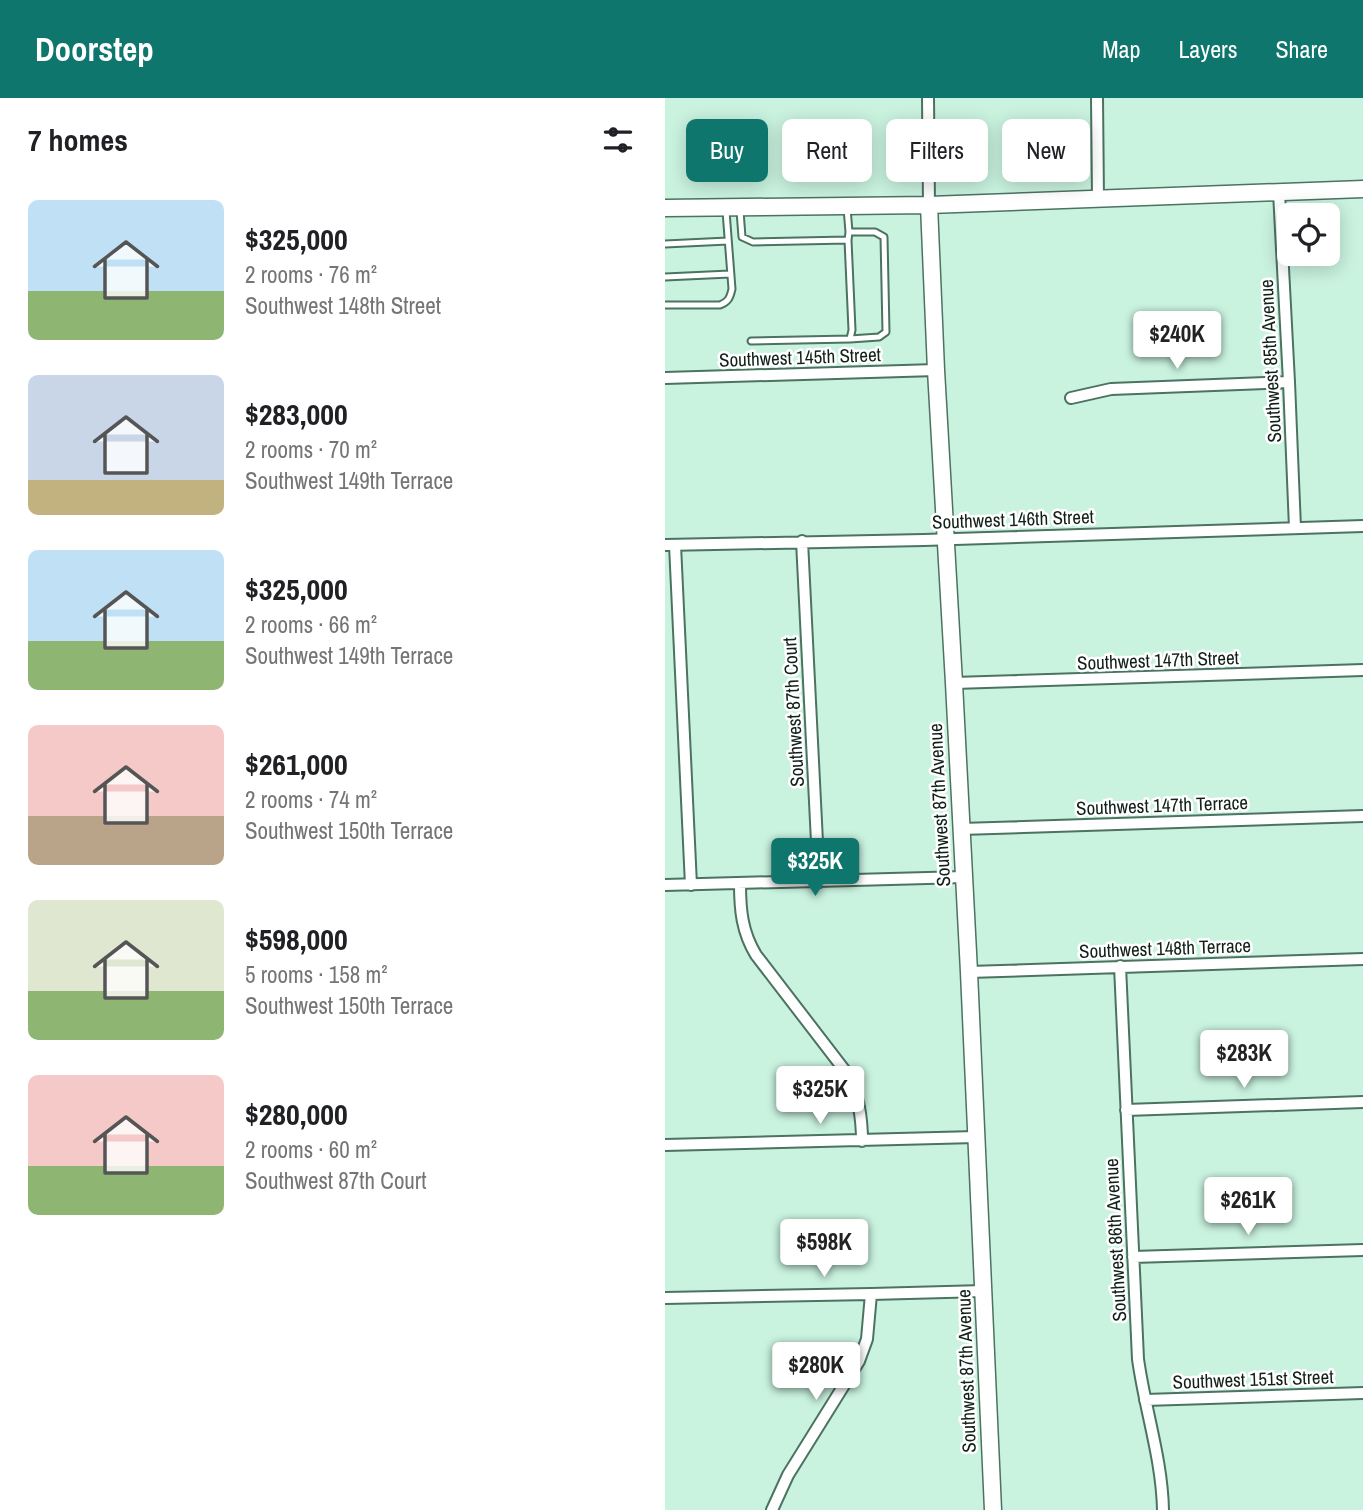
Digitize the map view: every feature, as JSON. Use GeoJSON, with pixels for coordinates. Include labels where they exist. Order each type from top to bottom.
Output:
{"type":"FeatureCollection","features":[{"type":"Feature","properties":{"kind":"street","name":"Southwest 87th Avenue"},"geometry":{"type":"LineString","coordinates":[[928,98],[929,205],[936,370],[969,972],[993,1510]]}},
{"type":"Feature","properties":{"kind":"street"},"geometry":{"type":"LineString","coordinates":[[1097,98],[1098,199]]}},
{"type":"Feature","properties":{"kind":"street"},"geometry":{"type":"LineString","coordinates":[[665,208],[929,205],[1363,189]]}},
{"type":"Feature","properties":{"kind":"street","name":"Southwest 85th Avenue"},"geometry":{"type":"LineString","coordinates":[[1279,192],[1294,528]]}},
{"type":"Feature","properties":{"kind":"street","name":"Southwest 145th Street"},"geometry":{"type":"LineString","coordinates":[[665,378],[936,370]]}},
{"type":"Feature","properties":{"kind":"street"},"geometry":{"type":"LineString","coordinates":[[1070,398],[1111,389],[1289,382]]}},
{"type":"Feature","properties":{"kind":"street","name":"Southwest 146th Street"},"geometry":{"type":"LineString","coordinates":[[670,545],[1363,526]]}},
{"type":"Feature","properties":{"kind":"street","name":"Southwest 87th Court"},"geometry":{"type":"LineString","coordinates":[[802,541],[819,882]]}},
{"type":"Feature","properties":{"kind":"street"},"geometry":{"type":"LineString","coordinates":[[670,545],[691,884]]}},
{"type":"Feature","properties":{"kind":"street","name":"Southwest 147th Street"},"geometry":{"type":"LineString","coordinates":[[954,683],[1363,670]]}},
{"type":"Feature","properties":{"kind":"street","name":"Southwest 147th Terrace"},"geometry":{"type":"LineString","coordinates":[[961,829],[1363,816]]}},
{"type":"Feature","properties":{"kind":"street"},"geometry":{"type":"LineString","coordinates":[[665,885],[964,877]]}},
{"type":"Feature","properties":{"kind":"street"},"geometry":{"type":"LineString","coordinates":[[740,884],[742,923],[749,944],[849,1076],[855,1087],[860,1109],[862,1140]]}},
{"type":"Feature","properties":{"kind":"street","name":"Southwest 148th Terrace"},"geometry":{"type":"LineString","coordinates":[[969,972],[1363,959]]}},
{"type":"Feature","properties":{"kind":"street","name":"Southwest 86th Avenue"},"geometry":{"type":"LineString","coordinates":[[1119,966],[1138,1359],[1160,1475],[1163,1510]]}},
{"type":"Feature","properties":{"kind":"street"},"geometry":{"type":"LineString","coordinates":[[1126,1110],[1363,1102]]}},
{"type":"Feature","properties":{"kind":"street"},"geometry":{"type":"LineString","coordinates":[[665,1146],[977,1137]]}},
{"type":"Feature","properties":{"kind":"street"},"geometry":{"type":"LineString","coordinates":[[1133,1257],[1363,1250]]}},
{"type":"Feature","properties":{"kind":"street"},"geometry":{"type":"LineString","coordinates":[[665,1298],[984,1290]]}},
{"type":"Feature","properties":{"kind":"street"},"geometry":{"type":"LineString","coordinates":[[772,1510],[788,1475],[859,1361],[867,1339],[871,1294]]}},
{"type":"Feature","properties":{"kind":"street","name":"Southwest 151st Street"},"geometry":{"type":"LineString","coordinates":[[1145,1400],[1363,1393]]}},
{"type":"Feature","properties":{"kind":"lane"},"geometry":{"type":"LineString","coordinates":[[847,206],[852,330],[850,339]]}},
{"type":"Feature","properties":{"kind":"lane"},"geometry":{"type":"LineString","coordinates":[[733,208],[741,237],[753,242],[848,240]]}},
{"type":"Feature","properties":{"kind":"lane"},"geometry":{"type":"LineString","coordinates":[[665,305],[720,304],[730,298],[732,289],[728,241],[733,208]]}},
{"type":"Feature","properties":{"kind":"lane"},"geometry":{"type":"LineString","coordinates":[[751,341],[850,339],[879,337],[886,332],[884,237],[876,232],[849,232]]}},
{"type":"Feature","properties":{"kind":"lane"},"geometry":{"type":"LineString","coordinates":[[665,244],[728,241]]}},
{"type":"Feature","properties":{"kind":"lane"},"geometry":{"type":"LineString","coordinates":[[665,277],[730,274]]}}]}
